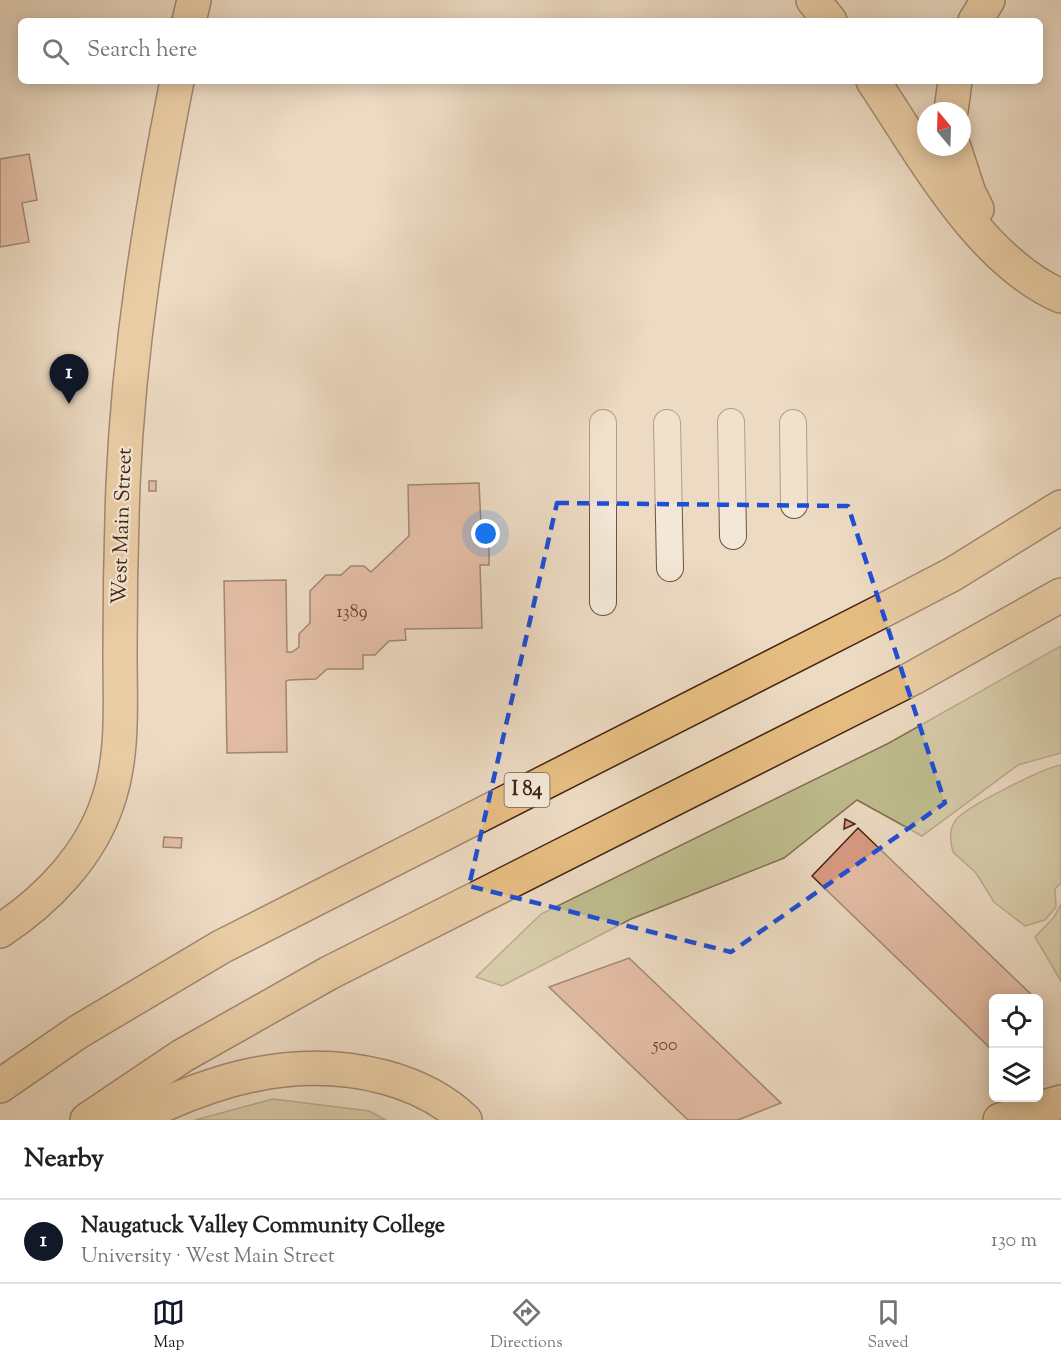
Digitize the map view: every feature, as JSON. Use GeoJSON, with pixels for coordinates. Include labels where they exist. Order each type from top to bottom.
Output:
{"type":"FeatureCollection","features":[{"type":"Feature","properties":{"kind":"main road"},"geometry":{"type":"LineString","coordinates":[[190,18],[194,0]]}},
{"type":"Feature","properties":{"kind":"main road"},"geometry":{"type":"LineString","coordinates":[[813,0],[828,18]]}},
{"type":"Feature","properties":{"kind":"main road"},"geometry":{"type":"LineString","coordinates":[[977,18],[988,0]]}},
{"type":"Feature","properties":{"kind":"main road","name":"West Main Street"},"geometry":{"type":"LineString","coordinates":[[0,931],[47,895],[79,857],[102,818],[115,775],[119,731],[123,494],[131,364],[147,235],[176,84]]}},
{"type":"Feature","properties":{"kind":"main road"},"geometry":{"type":"LineString","coordinates":[[875,84],[978,232],[1005,260],[1058,295]]}},
{"type":"Feature","properties":{"kind":"main road"},"geometry":{"type":"LineString","coordinates":[[952,102],[955,84]]}},
{"type":"Feature","properties":{"kind":"main road"},"geometry":{"type":"LineString","coordinates":[[957,156],[969,193],[985,224],[1008,256],[1058,295]]}},
{"type":"Feature","properties":{"kind":"main road","name":"I 84"},"geometry":{"type":"LineString","coordinates":[[0,1086],[78,1032],[220,947],[953,574],[1061,507]]}},
{"type":"Feature","properties":{"kind":"main road"},"geometry":{"type":"LineString","coordinates":[[87,1120],[182,1056],[329,973],[913,678],[1061,595]]}},
{"type":"Feature","properties":{"kind":"main road"},"geometry":{"type":"LineString","coordinates":[[132,1120],[187,1096],[254,1073],[288,1067],[327,1067],[361,1071],[415,1088],[453,1108],[465,1120]]}},
{"type":"Feature","properties":{"kind":"main road"},"geometry":{"type":"LineString","coordinates":[[1000,1120],[1061,1102]]}},
{"type":"Feature","properties":{"kind":"lane"},"geometry":{"type":"LineString","coordinates":[[603,423],[603,603]]}},
{"type":"Feature","properties":{"kind":"lane"},"geometry":{"type":"LineString","coordinates":[[667,423],[670,568]]}},
{"type":"Feature","properties":{"kind":"lane"},"geometry":{"type":"LineString","coordinates":[[730,423],[733,536]]}},
{"type":"Feature","properties":{"kind":"lane"},"geometry":{"type":"LineString","coordinates":[[793,423],[794,505]]}},
{"type":"Feature","properties":{"kind":"highlighted area"},"geometry":{"type":"Polygon","coordinates":[[[557,503],[848,506],[945,803],[731,952],[469,886],[557,503]]]}},
{"type":"Feature","properties":{"kind":"shaded area"},"geometry":{"type":"Polygon","coordinates":[[[1061,646],[1061,753],[1018,765],[922,836],[857,800],[784,858],[631,919],[502,986],[476,977],[541,914],[889,743],[1061,646]]]}},
{"type":"Feature","properties":{"kind":"shaded area"},"geometry":{"type":"Polygon","coordinates":[[[1061,765],[1061,883],[1055,889],[1056,907],[1045,920],[1025,926],[994,902],[976,873],[953,852],[951,832],[955,821],[973,807],[1005,789],[1061,765]]]}},
{"type":"Feature","properties":{"kind":"shaded area"},"geometry":{"type":"Polygon","coordinates":[[[1061,904],[1061,981],[1035,937],[1054,917],[1061,904]]]}},
{"type":"Feature","properties":{"kind":"shaded area"},"geometry":{"type":"Polygon","coordinates":[[[273,1099],[369,1111],[386,1120],[195,1120],[273,1099]]]}},
{"type":"Feature","properties":{"kind":"building"},"geometry":{"type":"Polygon","coordinates":[[[29,154],[37,200],[22,203],[29,242],[0,247],[0,159],[29,154]]]}},
{"type":"Feature","properties":{"kind":"building"},"geometry":{"type":"Polygon","coordinates":[[[149,481],[156,481],[156,491],[149,491],[149,481]]]}},
{"type":"Feature","properties":{"kind":"building"},"geometry":{"type":"Polygon","coordinates":[[[479,483],[482,546],[489,546],[489,565],[480,565],[482,628],[405,629],[406,640],[389,641],[375,655],[363,655],[363,669],[327,669],[316,679],[286,681],[287,752],[227,753],[224,581],[286,580],[287,652],[292,652],[299,647],[299,634],[310,623],[310,591],[326,575],[341,575],[351,566],[364,566],[371,572],[409,536],[408,485],[479,483]]]}},
{"type":"Feature","properties":{"kind":"building"},"geometry":{"type":"Polygon","coordinates":[[[845,819],[855,824],[844,829],[845,819]]]}},
{"type":"Feature","properties":{"kind":"building"},"geometry":{"type":"Polygon","coordinates":[[[858,828],[1031,994],[989,994],[989,1047],[812,876],[858,828]]]}},
{"type":"Feature","properties":{"kind":"building"},"geometry":{"type":"Polygon","coordinates":[[[164,837],[182,838],[181,848],[163,847],[164,837]]]}},
{"type":"Feature","properties":{"kind":"building"},"geometry":{"type":"Polygon","coordinates":[[[629,958],[781,1103],[738,1120],[688,1120],[549,987],[629,958]]]}},
{"type":"Feature","properties":{"kind":"place","name":"Naugatuck Valley Community College"},"geometry":{"type":"Point","coordinates":[69,404]}}]}
